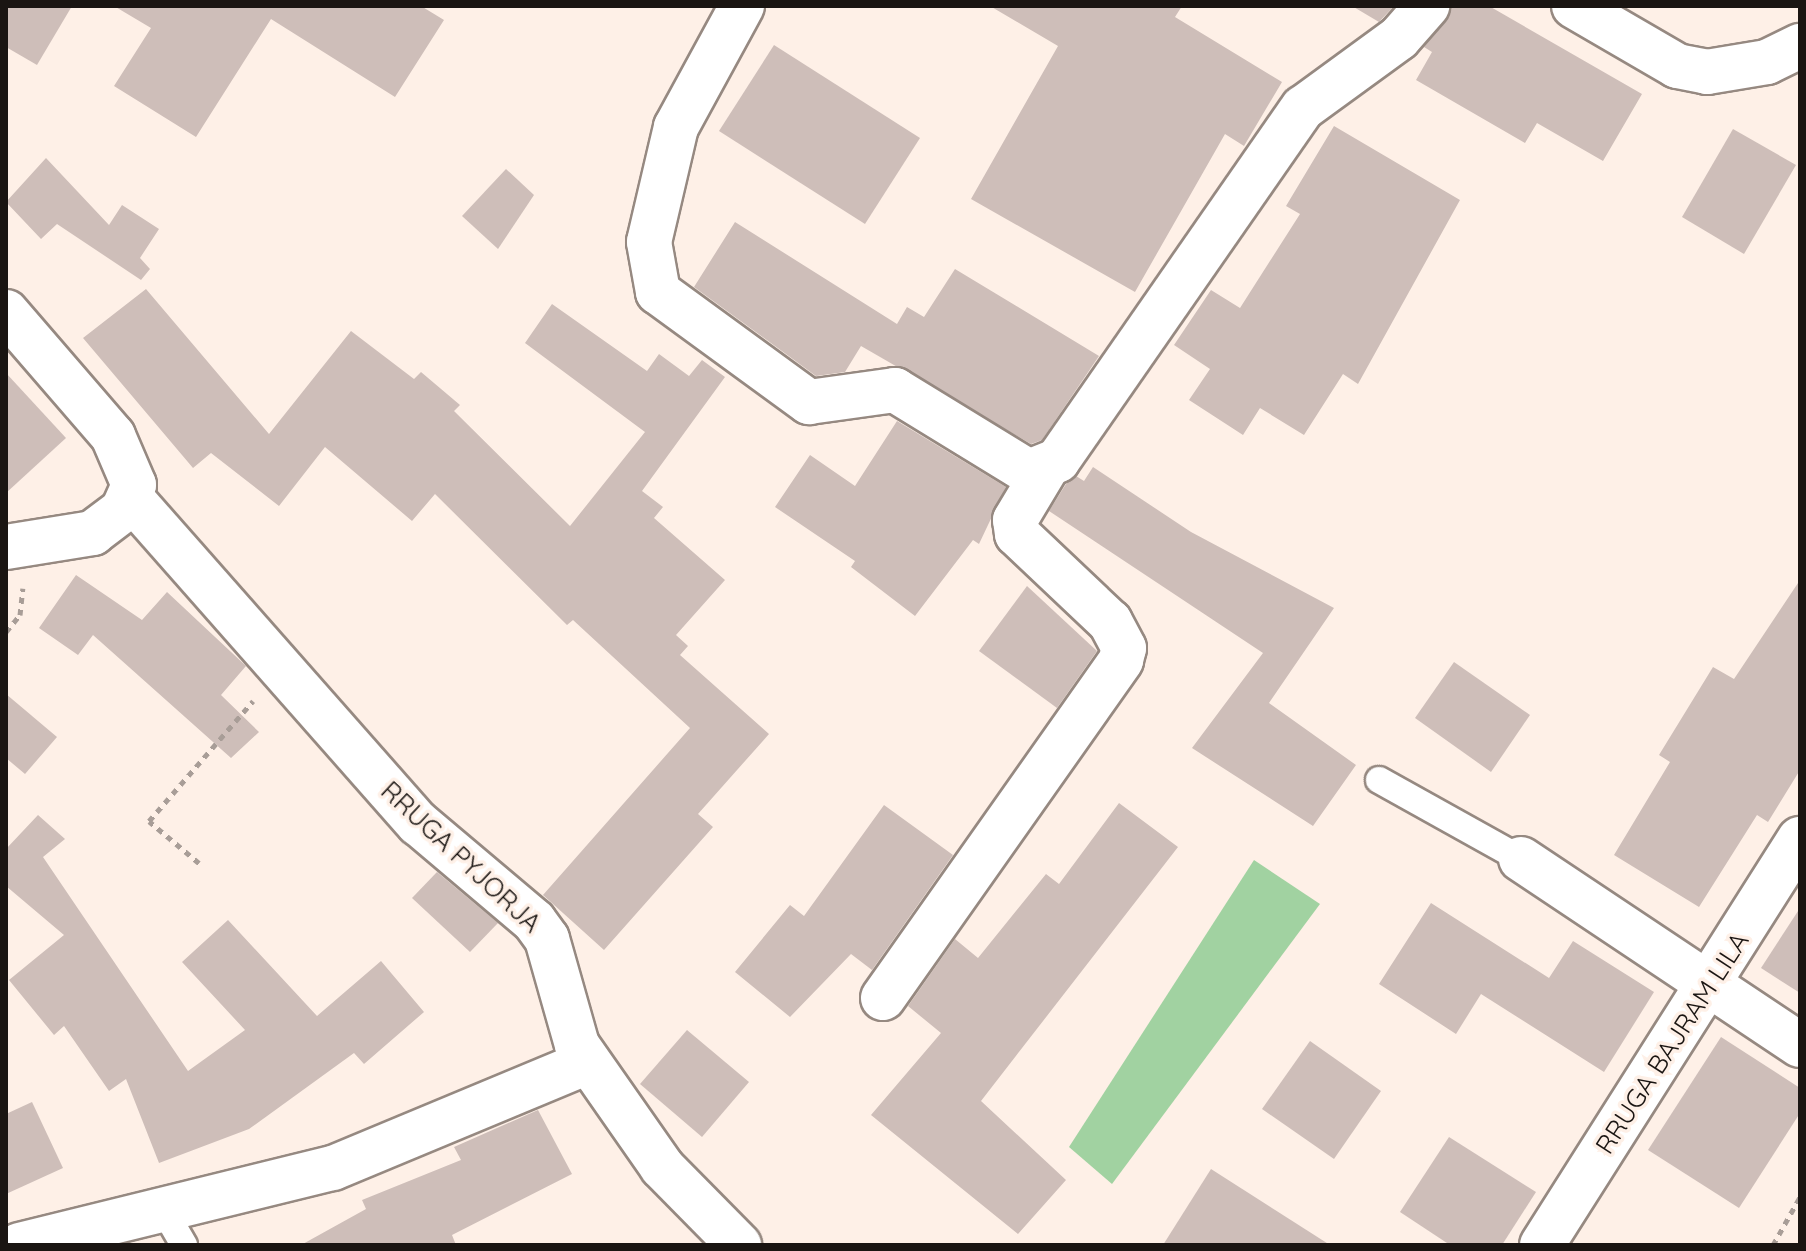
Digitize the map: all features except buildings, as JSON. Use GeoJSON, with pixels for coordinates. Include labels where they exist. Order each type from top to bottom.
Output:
{"type":"FeatureCollection","features":[{"type":"Feature","properties":{"kind":"street"},"geometry":{"type":"LineString","coordinates":[[742,6],[676,127],[649,242],[658,292],[809,402],[895,390],[1016,470],[1045,470]]}},
{"type":"Feature","properties":{"kind":"street"},"geometry":{"type":"LineString","coordinates":[[883,998],[1121,660],[1124,648],[1110,622],[1017,534],[1015,520],[1045,470],[1303,108],[1399,38],[1427,6]]}},
{"type":"Feature","properties":{"kind":"street"},"geometry":{"type":"LineString","coordinates":[[1574,6],[1677,66],[1707,72],[1767,62],[1800,46]]}},
{"type":"Feature","properties":{"kind":"street"},"geometry":{"type":"LineString","coordinates":[[6,312],[113,436],[133,472],[131,498],[93,533],[6,547]]}},
{"type":"Feature","properties":{"kind":"street","name":"RRUGA PYJORJA"},"geometry":{"type":"LineString","coordinates":[[131,498],[418,823],[534,921],[588,1062],[676,1185],[739,1245]]}},
{"type":"Feature","properties":{"kind":"street","name":"RRUGA BAJRAM LILA"},"geometry":{"type":"LineString","coordinates":[[1542,1245],[1709,987],[1800,839]]}},
{"type":"Feature","properties":{"kind":"street"},"geometry":{"type":"LineString","coordinates":[[1521,859],[1800,1045]]}},
{"type":"Feature","properties":{"kind":"street"},"geometry":{"type":"LineString","coordinates":[[19,1245],[162,1207],[333,1168],[588,1062]]}},
{"type":"Feature","properties":{"kind":"lane"},"geometry":{"type":"LineString","coordinates":[[1379,780],[1521,859]]}},
{"type":"Feature","properties":{"kind":"lane"},"geometry":{"type":"LineString","coordinates":[[162,1207],[184,1245]]}},
{"type":"Feature","properties":{"kind":"path"},"geometry":{"type":"LineString","coordinates":[[199,863],[149,821],[280,670]]}},
{"type":"Feature","properties":{"kind":"path"},"geometry":{"type":"LineString","coordinates":[[1773,1245],[1800,1197]]}},
{"type":"Feature","properties":{"kind":"green space"},"geometry":{"type":"Polygon","coordinates":[[[1254,860],[1320,904],[1112,1184],[1069,1147],[1254,860]]]}}]}
